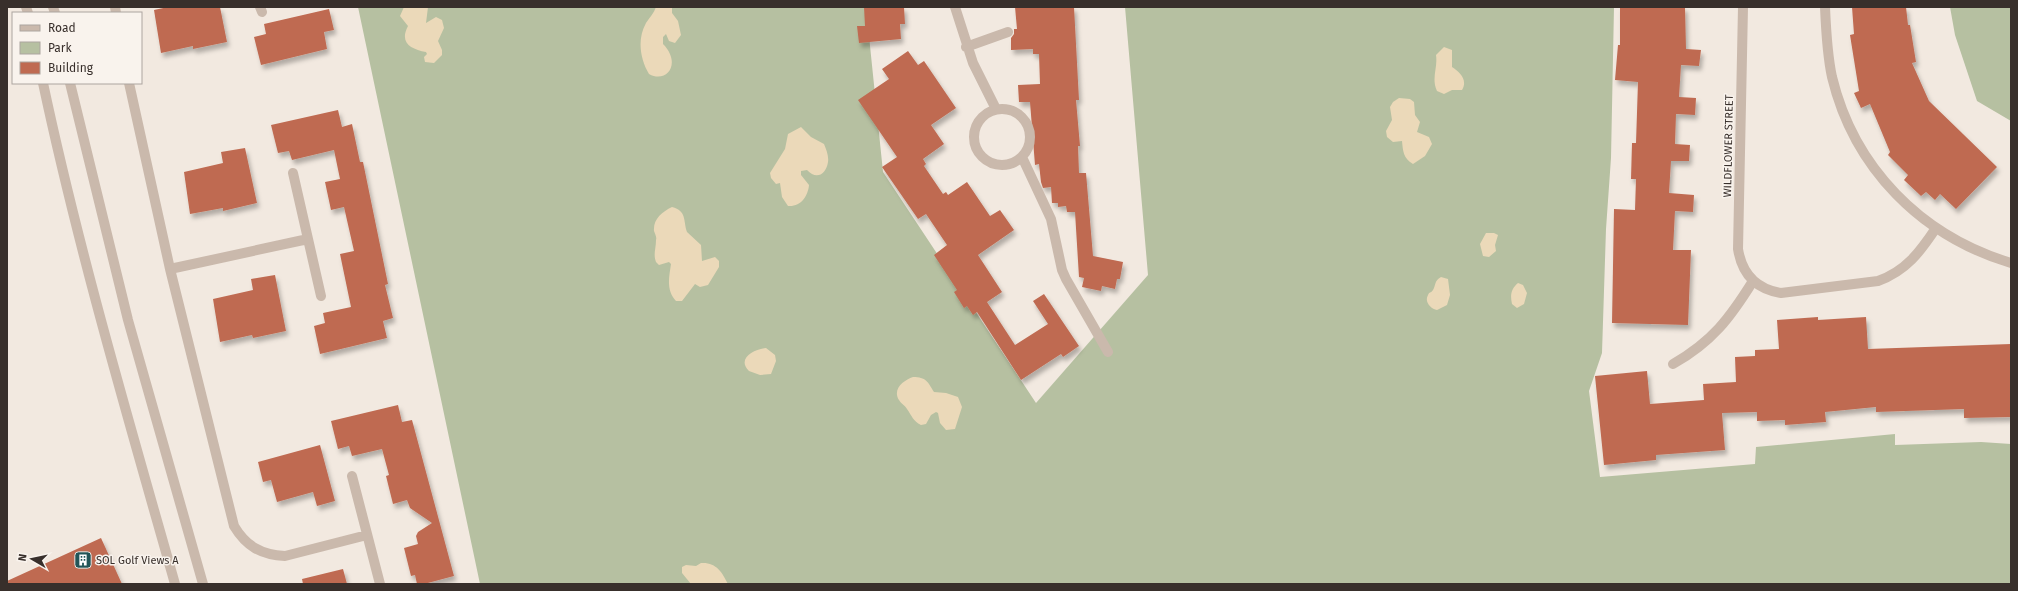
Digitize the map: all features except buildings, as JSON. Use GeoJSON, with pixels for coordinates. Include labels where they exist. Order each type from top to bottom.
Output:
{"type":"FeatureCollection","features":[{"type":"Feature","properties":{"kind":"street"},"geometry":{"type":"LineString","coordinates":[[955,7],[966,47],[996,110]]}},
{"type":"Feature","properties":{"kind":"street","name":"WILDFLOWER STREET"},"geometry":{"type":"LineString","coordinates":[[1743,7],[1738,249],[1740,260],[1752,281]]}},
{"type":"Feature","properties":{"kind":"street"},"geometry":{"type":"LineString","coordinates":[[1825,7],[1832,75],[1849,127],[1861,151],[1881,178],[1914,212],[1936,228],[1966,246],[2011,263]]}},
{"type":"Feature","properties":{"kind":"street"},"geometry":{"type":"LineString","coordinates":[[966,47],[1008,32]]}},
{"type":"Feature","properties":{"kind":"street"},"geometry":{"type":"LineString","coordinates":[[43,84],[65,181],[102,328],[175,584]]}},
{"type":"Feature","properties":{"kind":"street"},"geometry":{"type":"LineString","coordinates":[[70,84],[128,320],[203,584]]}},
{"type":"Feature","properties":{"kind":"street"},"geometry":{"type":"LineString","coordinates":[[129,84],[170,269],[234,526],[241,537],[250,546],[260,552],[272,556],[284,556],[367,535]]}},
{"type":"Feature","properties":{"kind":"street"},"geometry":{"type":"LineString","coordinates":[[1005,109],[1013,111],[1021,116],[1026,123],[1030,141],[1022,157],[1005,165],[996,165],[987,161],[980,155],[975,146],[974,137],[975,128],[980,119],[987,113],[1005,109]]}},
{"type":"Feature","properties":{"kind":"street"},"geometry":{"type":"LineString","coordinates":[[1022,157],[1051,219],[1062,270],[1108,352]]}},
{"type":"Feature","properties":{"kind":"street"},"geometry":{"type":"LineString","coordinates":[[293,174],[321,296]]}},
{"type":"Feature","properties":{"kind":"street"},"geometry":{"type":"LineString","coordinates":[[1673,364],[1701,346],[1713,336],[1734,311],[1752,281],[1766,289],[1782,293],[1878,281],[1889,277],[1917,256],[1936,228]]}},
{"type":"Feature","properties":{"kind":"street"},"geometry":{"type":"LineString","coordinates":[[170,269],[308,239]]}},
{"type":"Feature","properties":{"kind":"street"},"geometry":{"type":"LineString","coordinates":[[352,476],[380,584]]}},
{"type":"Feature","properties":{"kind":"green space"},"geometry":{"type":"Polygon","coordinates":[[[358,7],[866,7],[883,172],[1036,403],[1148,275],[1125,7],[1614,7],[1611,158],[1606,229],[1602,353],[1589,391],[1600,477],[1755,464],[1756,447],[1895,434],[1895,445],[1981,442],[2011,444],[2011,584],[480,584],[358,7]]]}},
{"type":"Feature","properties":{"kind":"green space"},"geometry":{"type":"Polygon","coordinates":[[[1950,7],[2011,7],[2011,121],[1977,101],[1955,35],[1950,7]]]}},
{"type":"Feature","properties":{"kind":"sand"},"geometry":{"type":"Polygon","coordinates":[[[404,7],[428,7],[426,23],[436,17],[442,20],[444,28],[438,41],[442,50],[442,55],[434,63],[425,62],[424,57],[427,54],[426,52],[411,47],[406,41],[405,37],[408,26],[400,16],[404,7]]]}},
{"type":"Feature","properties":{"kind":"sand"},"geometry":{"type":"Polygon","coordinates":[[[656,7],[672,7],[672,13],[678,21],[681,35],[675,43],[669,41],[666,34],[663,37],[663,44],[669,51],[672,64],[670,70],[661,76],[649,74],[643,62],[641,49],[641,36],[643,29],[656,7]]]}},
{"type":"Feature","properties":{"kind":"sand"},"geometry":{"type":"Polygon","coordinates":[[[1444,47],[1452,50],[1452,67],[1458,71],[1464,80],[1464,86],[1462,90],[1452,90],[1444,94],[1437,91],[1435,86],[1435,77],[1436,55],[1444,47]]]}},
{"type":"Feature","properties":{"kind":"sand"},"geometry":{"type":"Polygon","coordinates":[[[1399,98],[1410,99],[1414,102],[1415,115],[1420,122],[1417,132],[1429,137],[1432,144],[1425,156],[1413,164],[1405,157],[1402,141],[1393,142],[1387,137],[1386,131],[1392,120],[1390,107],[1393,102],[1399,98]]]}},
{"type":"Feature","properties":{"kind":"sand"},"geometry":{"type":"Polygon","coordinates":[[[801,127],[811,137],[824,144],[828,155],[828,162],[825,170],[820,175],[814,175],[807,170],[801,171],[801,175],[809,185],[807,193],[800,203],[793,206],[788,206],[782,197],[780,183],[776,184],[771,178],[770,173],[785,149],[788,134],[801,127]]]}},
{"type":"Feature","properties":{"kind":"sand"},"geometry":{"type":"Polygon","coordinates":[[[672,207],[680,211],[684,216],[687,232],[701,245],[702,261],[715,257],[719,261],[719,267],[708,285],[700,287],[695,284],[682,301],[676,301],[669,288],[671,264],[669,262],[659,265],[656,262],[655,256],[655,223],[659,216],[672,207]]]}},
{"type":"Feature","properties":{"kind":"sand"},"geometry":{"type":"Polygon","coordinates":[[[1486,233],[1494,233],[1498,235],[1495,245],[1496,251],[1489,257],[1483,256],[1480,244],[1486,233]]]}},
{"type":"Feature","properties":{"kind":"sand"},"geometry":{"type":"Polygon","coordinates":[[[1441,277],[1448,279],[1450,295],[1447,305],[1437,310],[1429,305],[1427,298],[1429,293],[1433,290],[1437,280],[1441,277]]]}},
{"type":"Feature","properties":{"kind":"sand"},"geometry":{"type":"Polygon","coordinates":[[[1518,283],[1523,285],[1527,293],[1524,304],[1517,308],[1512,304],[1511,295],[1512,290],[1518,283]]]}},
{"type":"Feature","properties":{"kind":"sand"},"geometry":{"type":"Polygon","coordinates":[[[766,348],[775,355],[776,361],[771,374],[760,375],[749,371],[745,362],[748,355],[757,350],[766,348]]]}},
{"type":"Feature","properties":{"kind":"sand"},"geometry":{"type":"Polygon","coordinates":[[[913,377],[924,379],[934,392],[946,393],[958,397],[962,407],[955,429],[946,430],[940,423],[938,413],[936,412],[931,415],[926,424],[921,425],[914,420],[897,396],[900,386],[906,380],[913,377]]]}},
{"type":"Feature","properties":{"kind":"sand"},"geometry":{"type":"Polygon","coordinates":[[[701,563],[715,566],[728,584],[691,584],[682,573],[682,567],[686,565],[696,566],[701,563]]]}},
{"type":"Feature","properties":{"kind":"place","name":"SOL Golf Views A"},"geometry":{"type":"Point","coordinates":[83,560]}}]}
